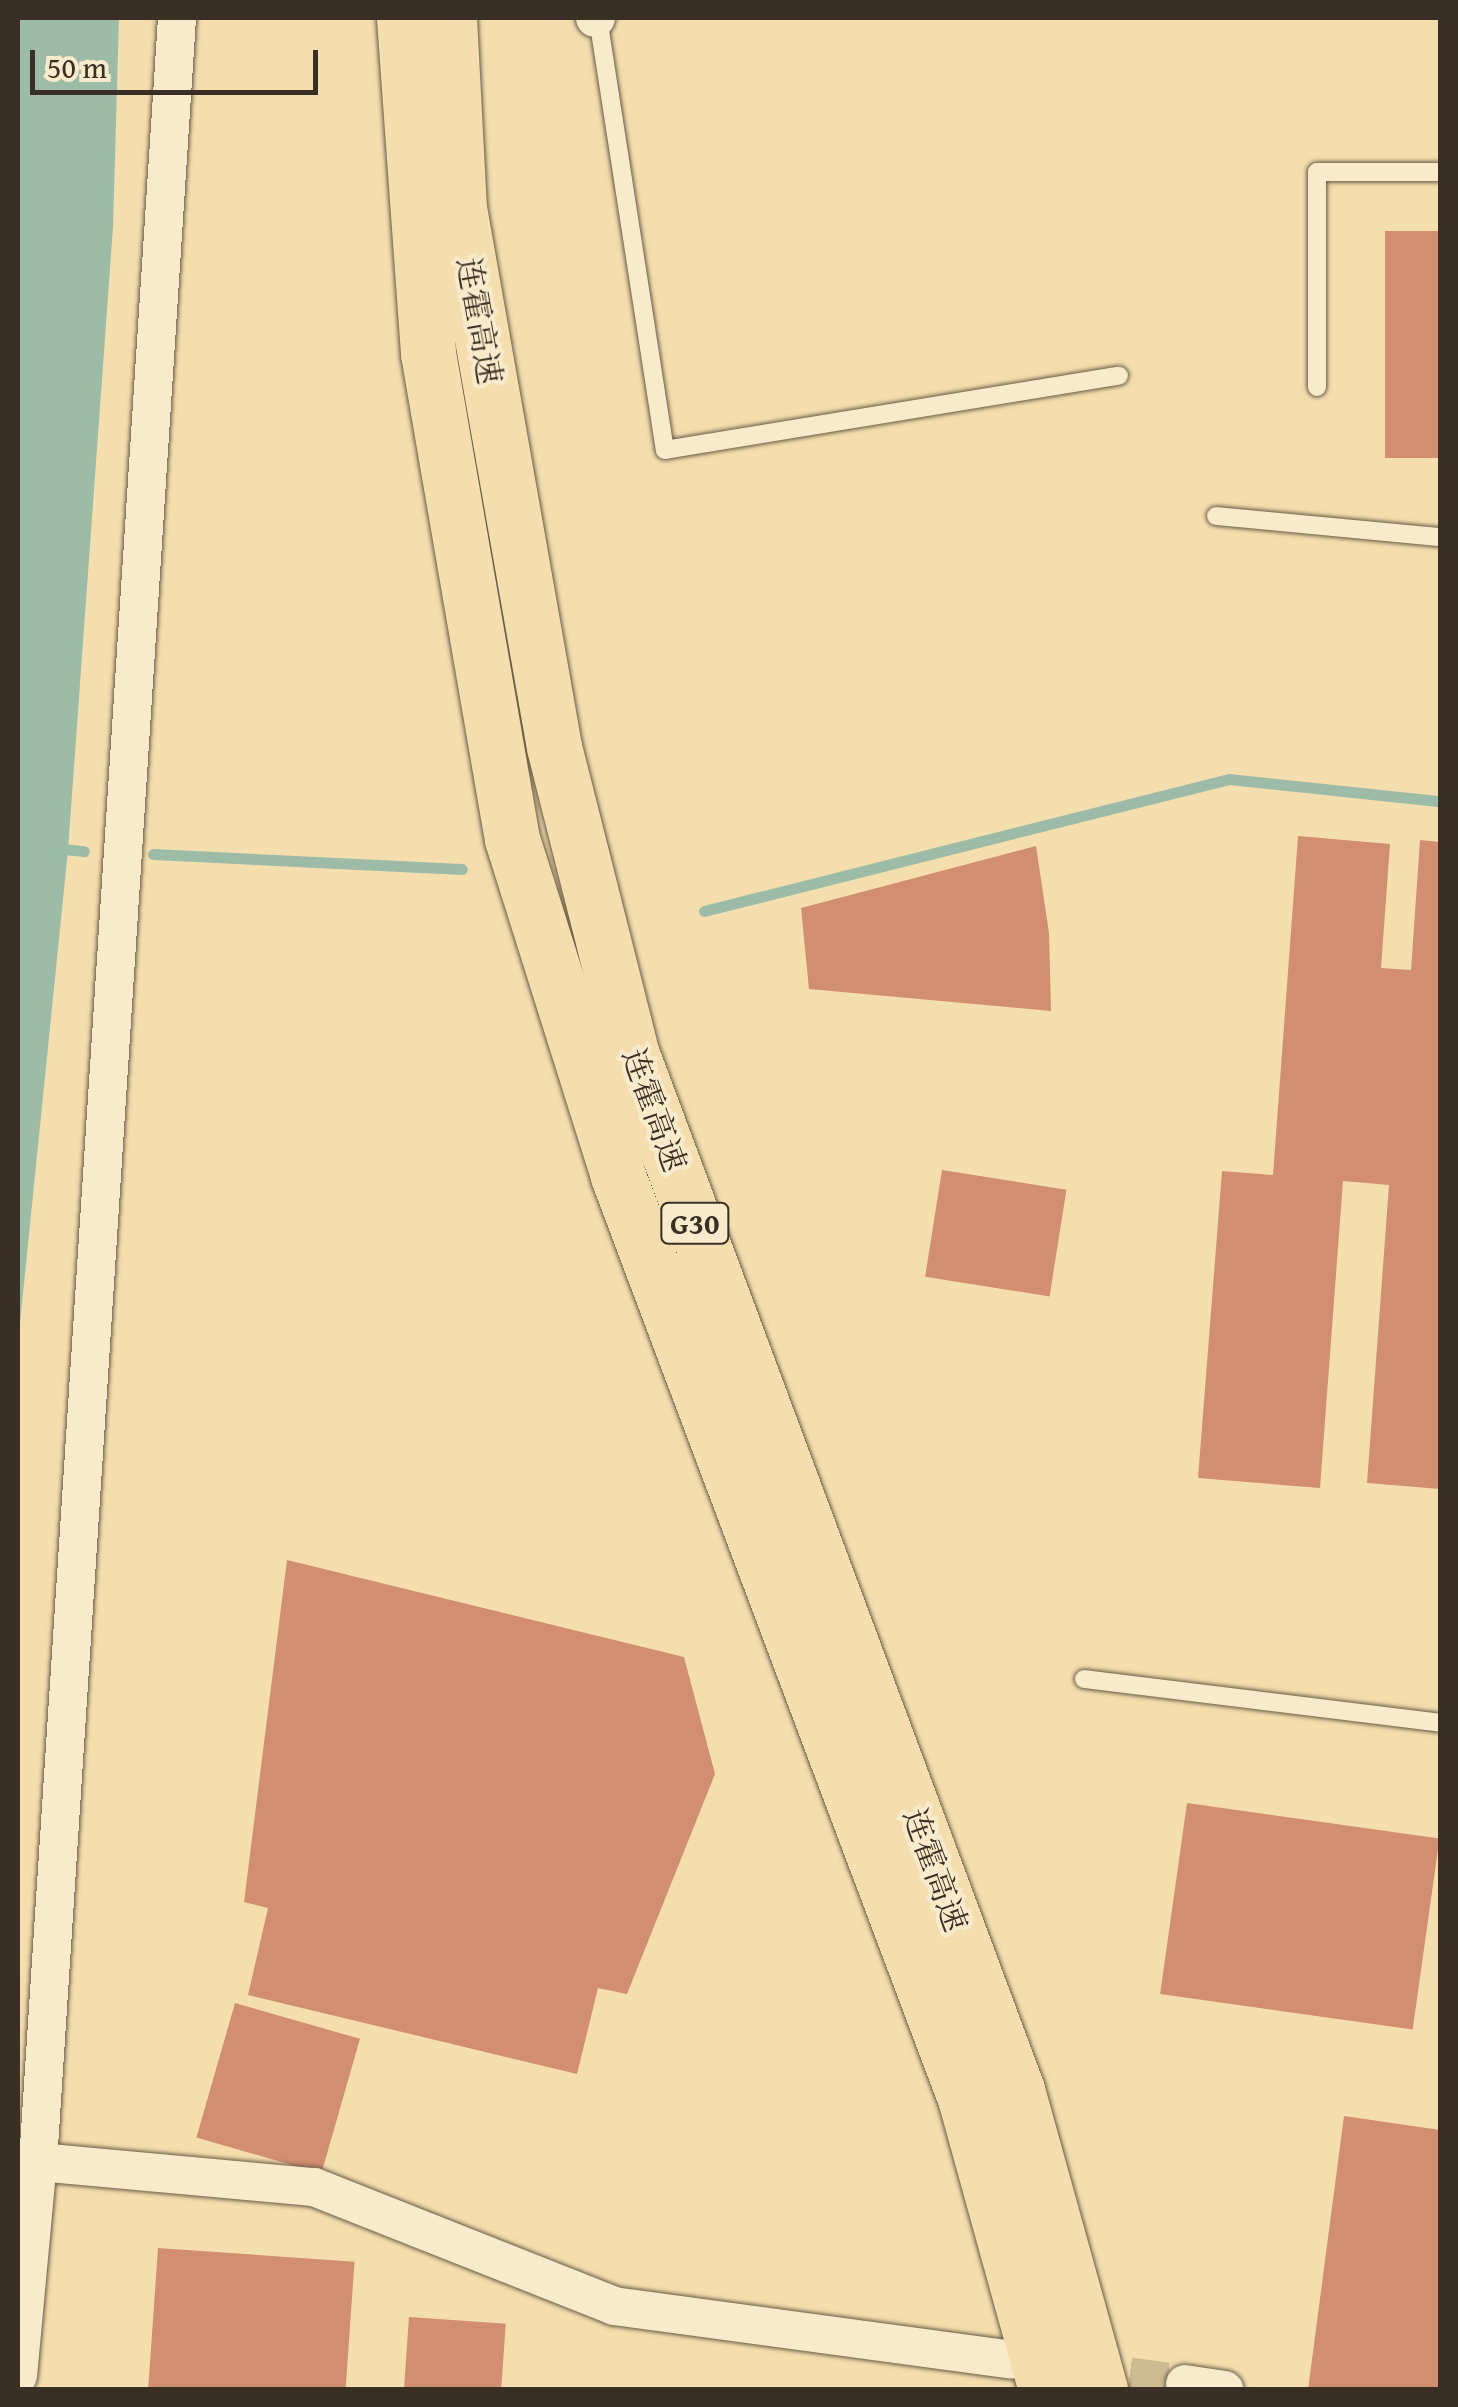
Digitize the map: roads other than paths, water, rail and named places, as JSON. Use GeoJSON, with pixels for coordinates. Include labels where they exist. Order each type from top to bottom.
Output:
{"type":"FeatureCollection","features":[{"type":"Feature","properties":{"kind":"highway","name":"连霍高速"},"geometry":{"type":"LineString","coordinates":[[404,18],[428,353],[512,840],[618,1176],[965,2098],[1029,2375]]}},
{"type":"Feature","properties":{"kind":"highway","name":"连霍高速"},"geometry":{"type":"LineString","coordinates":[[449,18],[459,208],[469,266],[554,747],[631,1052],[1016,2090],[1100,2390]]}},
{"type":"Feature","properties":{"kind":"street"},"geometry":{"type":"LineString","coordinates":[[18,2376],[38,2162],[177,18]]}},
{"type":"Feature","properties":{"kind":"street"},"geometry":{"type":"LineString","coordinates":[[38,2162],[314,2187],[614,2306],[1029,2375]]}},
{"type":"Feature","properties":{"kind":"street"},"geometry":{"type":"LineString","coordinates":[[1185,2384],[1225,2390]]}},
{"type":"Feature","properties":{"kind":"lane"},"geometry":{"type":"LineString","coordinates":[[596,18],[665,450],[1119,376]]}},
{"type":"Feature","properties":{"kind":"lane"},"geometry":{"type":"LineString","coordinates":[[1317,387],[1317,172],[1440,172]]}},
{"type":"Feature","properties":{"kind":"lane"},"geometry":{"type":"LineString","coordinates":[[1216,516],[1440,537]]}},
{"type":"Feature","properties":{"kind":"lane"},"geometry":{"type":"LineString","coordinates":[[1084,1679],[1440,1723]]}},
{"type":"Feature","properties":{"kind":"waterway"},"geometry":{"type":"LineString","coordinates":[[704,911],[1229,779],[1440,801]]}},
{"type":"Feature","properties":{"kind":"waterway"},"geometry":{"type":"LineString","coordinates":[[54,848],[84,851]]}},
{"type":"Feature","properties":{"kind":"waterway"},"geometry":{"type":"LineString","coordinates":[[153,854],[462,869]]}},
{"type":"Feature","properties":{"kind":"tunnel"},"geometry":{"type":"LineString","coordinates":[[1073,2369],[1185,2384]]}}]}
